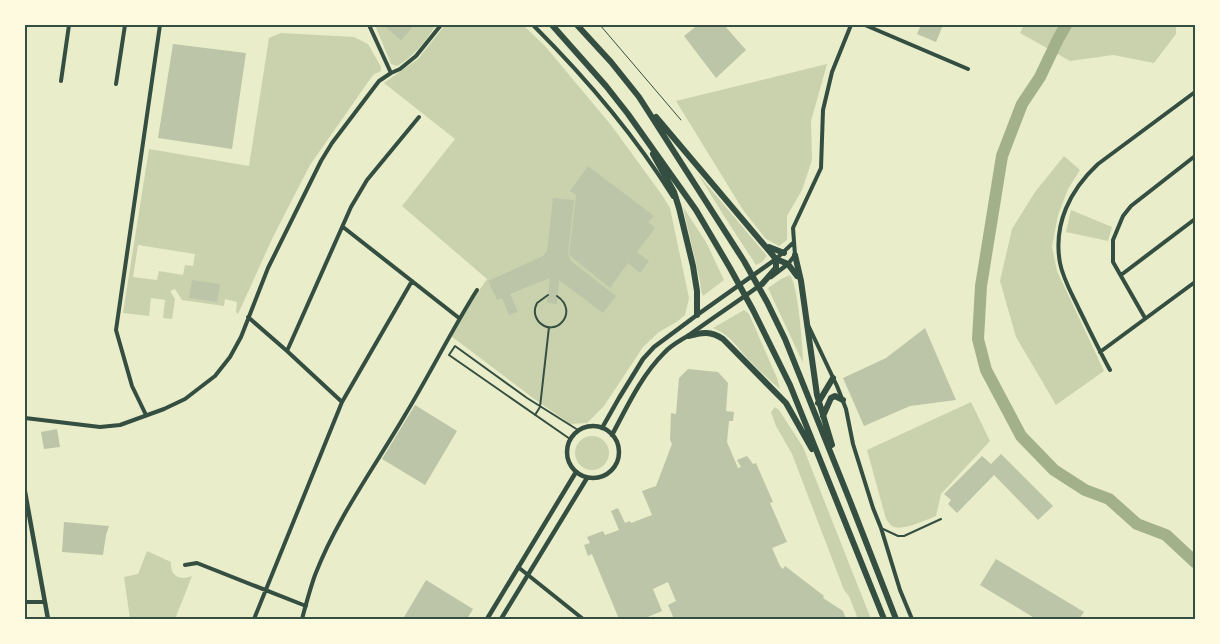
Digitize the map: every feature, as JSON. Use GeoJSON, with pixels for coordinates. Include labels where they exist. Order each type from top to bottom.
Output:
{"type":"FeatureCollection","features":[{"type":"Feature","properties":{"kind":"highway"},"geometry":{"type":"LineString","coordinates":[[552,25],[628,114],[696,210],[730,268],[790,385],[884,619]]}},
{"type":"Feature","properties":{"kind":"highway"},"geometry":{"type":"LineString","coordinates":[[578,25],[776,259],[788,264],[801,281]]}},
{"type":"Feature","properties":{"kind":"highway"},"geometry":{"type":"LineString","coordinates":[[639,97],[744,261],[767,302],[850,501],[896,619]]}},
{"type":"Feature","properties":{"kind":"highway"},"geometry":{"type":"LineString","coordinates":[[628,114],[674,192],[693,266],[697,291],[697,315]]}},
{"type":"Feature","properties":{"kind":"highway"},"geometry":{"type":"LineString","coordinates":[[763,244],[784,253]]}},
{"type":"Feature","properties":{"kind":"highway"},"geometry":{"type":"LineString","coordinates":[[795,255],[801,281],[818,403],[850,501]]}},
{"type":"Feature","properties":{"kind":"highway"},"geometry":{"type":"LineString","coordinates":[[762,284],[776,268],[776,259]]}},
{"type":"Feature","properties":{"kind":"highway"},"geometry":{"type":"LineString","coordinates":[[688,336],[713,333],[723,339],[786,403],[827,476]]}},
{"type":"Feature","properties":{"kind":"highway"},"geometry":{"type":"LineString","coordinates":[[818,403],[834,378]]}},
{"type":"Feature","properties":{"kind":"highway"},"geometry":{"type":"LineString","coordinates":[[823,417],[830,398],[835,396],[843,400]]}},
{"type":"Feature","properties":{"kind":"street"},"geometry":{"type":"LineString","coordinates":[[61,80],[69,25]]}},
{"type":"Feature","properties":{"kind":"street"},"geometry":{"type":"LineString","coordinates":[[116,84],[124,25]]}},
{"type":"Feature","properties":{"kind":"street"},"geometry":{"type":"LineString","coordinates":[[146,415],[132,386],[116,330],[160,25]]}},
{"type":"Feature","properties":{"kind":"street"},"geometry":{"type":"LineString","coordinates":[[369,25],[391,72]]}},
{"type":"Feature","properties":{"kind":"street"},"geometry":{"type":"LineString","coordinates":[[25,418],[100,426],[120,425],[185,399],[215,376],[230,356],[241,336],[268,268],[321,161],[332,143],[379,80],[391,72],[400,69],[416,56],[441,25]]}},
{"type":"Feature","properties":{"kind":"street"},"geometry":{"type":"LineString","coordinates":[[533,25],[576,69],[614,113],[679,208]]}},
{"type":"Feature","properties":{"kind":"street"},"geometry":{"type":"LineString","coordinates":[[612,435],[628,404],[653,366],[673,344],[688,336],[762,284],[788,264],[795,255],[793,228],[821,168],[823,110],[832,72],[851,25]]}},
{"type":"Feature","properties":{"kind":"street"},"geometry":{"type":"LineString","coordinates":[[865,25],[968,69]]}},
{"type":"Feature","properties":{"kind":"street"},"geometry":{"type":"LineString","coordinates":[[1110,370],[1066,283],[1060,263],[1060,227],[1073,192],[1086,175],[1195,92]]}},
{"type":"Feature","properties":{"kind":"street"},"geometry":{"type":"LineString","coordinates":[[287,351],[351,208],[367,180],[419,117]]}},
{"type":"Feature","properties":{"kind":"street"},"geometry":{"type":"LineString","coordinates":[[1145,318],[1113,262],[1113,240],[1123,216],[1131,206],[1195,156]]}},
{"type":"Feature","properties":{"kind":"street"},"geometry":{"type":"LineString","coordinates":[[1121,275],[1195,219]]}},
{"type":"Feature","properties":{"kind":"street"},"geometry":{"type":"LineString","coordinates":[[343,227],[459,318]]}},
{"type":"Feature","properties":{"kind":"street"},"geometry":{"type":"LineString","coordinates":[[602,428],[643,359],[654,347],[784,253],[794,242]]}},
{"type":"Feature","properties":{"kind":"street"},"geometry":{"type":"LineString","coordinates":[[254,619],[342,402],[412,282]]}},
{"type":"Feature","properties":{"kind":"street"},"geometry":{"type":"LineString","coordinates":[[1100,352],[1195,282]]}},
{"type":"Feature","properties":{"kind":"street"},"geometry":{"type":"LineString","coordinates":[[302,619],[315,575],[330,544],[417,395],[459,318],[477,290]]}},
{"type":"Feature","properties":{"kind":"street"},"geometry":{"type":"LineString","coordinates":[[248,318],[342,402]]}},
{"type":"Feature","properties":{"kind":"street"},"geometry":{"type":"LineString","coordinates":[[806,320],[843,400],[856,453],[873,508],[900,590],[912,619]]}},
{"type":"Feature","properties":{"kind":"street"},"geometry":{"type":"LineString","coordinates":[[586,427],[602,428],[612,435],[616,441],[619,454],[614,467],[603,476],[587,478],[571,467],[566,453],[570,439],[578,430],[586,427]]}},
{"type":"Feature","properties":{"kind":"street"},"geometry":{"type":"LineString","coordinates":[[487,619],[576,472]]}},
{"type":"Feature","properties":{"kind":"street"},"geometry":{"type":"LineString","coordinates":[[501,619],[587,478]]}},
{"type":"Feature","properties":{"kind":"street"},"geometry":{"type":"LineString","coordinates":[[25,492],[48,619]]}},
{"type":"Feature","properties":{"kind":"street"},"geometry":{"type":"LineString","coordinates":[[185,565],[197,563],[306,606]]}},
{"type":"Feature","properties":{"kind":"street"},"geometry":{"type":"LineString","coordinates":[[518,567],[583,619]]}},
{"type":"Feature","properties":{"kind":"street"},"geometry":{"type":"LineString","coordinates":[[25,602],[44,602]]}},
{"type":"Feature","properties":{"kind":"lane"},"geometry":{"type":"LineString","coordinates":[[548,296],[537,303],[535,313],[539,323],[549,327],[559,325],[566,318],[565,303],[557,296]]}},
{"type":"Feature","properties":{"kind":"lane"},"geometry":{"type":"LineString","coordinates":[[534,416],[540,407],[549,327]]}},
{"type":"Feature","properties":{"kind":"lane"},"geometry":{"type":"LineString","coordinates":[[570,439],[534,416],[449,355],[455,346],[540,407],[578,430]]}},
{"type":"Feature","properties":{"kind":"lane"},"geometry":{"type":"LineString","coordinates":[[881,528],[898,536],[904,536],[941,518]]}},
{"type":"Feature","properties":{"kind":"path"},"geometry":{"type":"LineString","coordinates":[[600,25],[680,120]]}},
{"type":"Feature","properties":{"kind":"green space"},"geometry":{"type":"Polygon","coordinates":[[[375,25],[383,25],[401,41],[415,25],[436,25],[414,53],[397,66],[391,64],[375,25]]]}},
{"type":"Feature","properties":{"kind":"green space"},"geometry":{"type":"Polygon","coordinates":[[[445,25],[523,25],[545,46],[611,125],[670,208],[689,298],[685,315],[659,332],[643,347],[604,406],[587,423],[570,424],[451,336],[462,315],[487,279],[402,206],[455,139],[384,83],[418,59],[445,25]]]}},
{"type":"Feature","properties":{"kind":"green space"},"geometry":{"type":"Polygon","coordinates":[[[1024,25],[1176,25],[1176,34],[1154,63],[1113,55],[1070,61],[1020,33],[1024,25]]]}},
{"type":"Feature","properties":{"kind":"green space"},"geometry":{"type":"Polygon","coordinates":[[[281,33],[354,37],[368,44],[381,67],[381,71],[373,75],[310,165],[273,237],[238,314],[236,312],[237,302],[225,299],[224,306],[182,300],[175,289],[170,291],[175,299],[172,319],[163,318],[165,300],[151,298],[149,316],[123,313],[149,149],[249,166],[269,38],[281,33]],[[138,245],[133,277],[157,280],[159,271],[183,275],[185,265],[193,266],[195,254],[138,245]]]}},
{"type":"Feature","properties":{"kind":"green space"},"geometry":{"type":"Polygon","coordinates":[[[827,64],[811,121],[812,160],[802,190],[787,216],[787,240],[779,246],[766,239],[743,210],[676,101],[827,64]]]}},
{"type":"Feature","properties":{"kind":"green space"},"geometry":{"type":"Polygon","coordinates":[[[1064,156],[1080,170],[1068,189],[1058,215],[1052,247],[1057,271],[1104,371],[1056,405],[1016,337],[1000,281],[1012,229],[1035,192],[1064,156]]]}},
{"type":"Feature","properties":{"kind":"green space"},"geometry":{"type":"Polygon","coordinates":[[[698,174],[767,256],[762,262],[756,265],[698,174]]]}},
{"type":"Feature","properties":{"kind":"green space"},"geometry":{"type":"Polygon","coordinates":[[[683,207],[706,242],[724,280],[703,296],[701,291],[700,279],[683,207]]]}},
{"type":"Feature","properties":{"kind":"green space"},"geometry":{"type":"Polygon","coordinates":[[[1071,210],[1112,227],[1108,241],[1066,232],[1071,210]]]}},
{"type":"Feature","properties":{"kind":"green space"},"geometry":{"type":"Polygon","coordinates":[[[790,275],[798,303],[803,363],[768,288],[790,275]]]}},
{"type":"Feature","properties":{"kind":"green space"},"geometry":{"type":"Polygon","coordinates":[[[744,310],[749,314],[780,389],[758,369],[730,338],[713,328],[744,310]]]}},
{"type":"Feature","properties":{"kind":"green space"},"geometry":{"type":"Polygon","coordinates":[[[971,402],[990,441],[941,494],[936,516],[907,527],[892,526],[886,519],[867,450],[971,402]]]}},
{"type":"Feature","properties":{"kind":"green space"},"geometry":{"type":"Polygon","coordinates":[[[775,407],[779,410],[803,447],[871,619],[858,619],[849,596],[844,590],[792,454],[776,426],[771,412],[775,407]]]}},
{"type":"Feature","properties":{"kind":"green space"},"geometry":{"type":"Polygon","coordinates":[[[592,436],[604,441],[609,453],[604,465],[592,470],[580,465],[575,453],[580,441],[592,436]]]}},
{"type":"Feature","properties":{"kind":"green space"},"geometry":{"type":"Polygon","coordinates":[[[147,551],[171,562],[172,571],[176,576],[183,578],[192,576],[175,619],[130,619],[124,577],[138,574],[147,551]]]}},
{"type":"Feature","properties":{"kind":"building"},"geometry":{"type":"Polygon","coordinates":[[[383,25],[415,25],[401,41],[383,25]]]}},
{"type":"Feature","properties":{"kind":"building"},"geometry":{"type":"Polygon","coordinates":[[[698,25],[724,25],[746,50],[716,78],[684,36],[698,25]]]}},
{"type":"Feature","properties":{"kind":"building"},"geometry":{"type":"Polygon","coordinates":[[[921,25],[943,25],[936,42],[917,34],[921,25]]]}},
{"type":"Feature","properties":{"kind":"building"},"geometry":{"type":"Polygon","coordinates":[[[173,44],[246,53],[232,149],[158,138],[173,44]]]}},
{"type":"Feature","properties":{"kind":"building"},"geometry":{"type":"Polygon","coordinates":[[[588,166],[654,216],[648,222],[655,228],[637,252],[649,261],[640,273],[628,263],[610,288],[569,255],[576,195],[570,191],[588,166]]]}},
{"type":"Feature","properties":{"kind":"building"},"geometry":{"type":"Polygon","coordinates":[[[553,198],[574,200],[568,254],[571,261],[616,296],[603,313],[559,280],[557,304],[547,303],[550,278],[510,294],[518,312],[509,315],[502,298],[497,300],[488,281],[543,256],[547,251],[553,198]]]}},
{"type":"Feature","properties":{"kind":"building"},"geometry":{"type":"Polygon","coordinates":[[[192,280],[220,284],[217,302],[189,298],[192,280]]]}},
{"type":"Feature","properties":{"kind":"building"},"geometry":{"type":"Polygon","coordinates":[[[925,328],[956,400],[910,406],[864,426],[843,378],[886,358],[925,328]]]}},
{"type":"Feature","properties":{"kind":"building"},"geometry":{"type":"Polygon","coordinates":[[[688,369],[718,372],[728,383],[726,411],[734,412],[733,421],[729,421],[727,442],[738,468],[741,467],[737,460],[747,456],[753,464],[756,463],[773,502],[770,503],[787,542],[772,548],[780,566],[783,569],[785,566],[824,596],[823,598],[843,611],[846,619],[674,619],[668,605],[676,601],[668,582],[653,589],[662,611],[643,619],[619,619],[592,554],[588,556],[584,545],[590,543],[587,537],[603,531],[605,535],[619,530],[611,511],[618,508],[625,523],[630,521],[631,523],[652,515],[642,491],[656,486],[672,444],[670,440],[671,413],[676,414],[679,378],[688,369]]]}},
{"type":"Feature","properties":{"kind":"building"},"geometry":{"type":"Polygon","coordinates":[[[415,405],[457,431],[425,485],[382,459],[415,405]]]}},
{"type":"Feature","properties":{"kind":"building"},"geometry":{"type":"Polygon","coordinates":[[[57,429],[60,447],[44,449],[41,432],[57,429]]]}},
{"type":"Feature","properties":{"kind":"building"},"geometry":{"type":"Polygon","coordinates":[[[1001,454],[1053,506],[1038,520],[994,475],[957,513],[948,504],[951,500],[944,494],[982,456],[991,464],[1001,454]]]}},
{"type":"Feature","properties":{"kind":"building"},"geometry":{"type":"Polygon","coordinates":[[[64,522],[109,526],[103,555],[62,552],[64,522]]]}},
{"type":"Feature","properties":{"kind":"building"},"geometry":{"type":"Polygon","coordinates":[[[996,559],[1084,612],[1079,619],[1036,619],[980,585],[996,559]]]}},
{"type":"Feature","properties":{"kind":"building"},"geometry":{"type":"Polygon","coordinates":[[[426,580],[473,609],[467,619],[403,619],[426,580]]]}},
{"type":"Feature","properties":{"kind":"waterway"},"geometry":{"type":"LineString","coordinates":[[1066,25],[1040,77],[1022,104],[1002,156],[981,286],[978,339],[986,370],[1021,436],[1054,470],[1085,490],[1109,499],[1137,524],[1166,535],[1195,562]]}}]}
